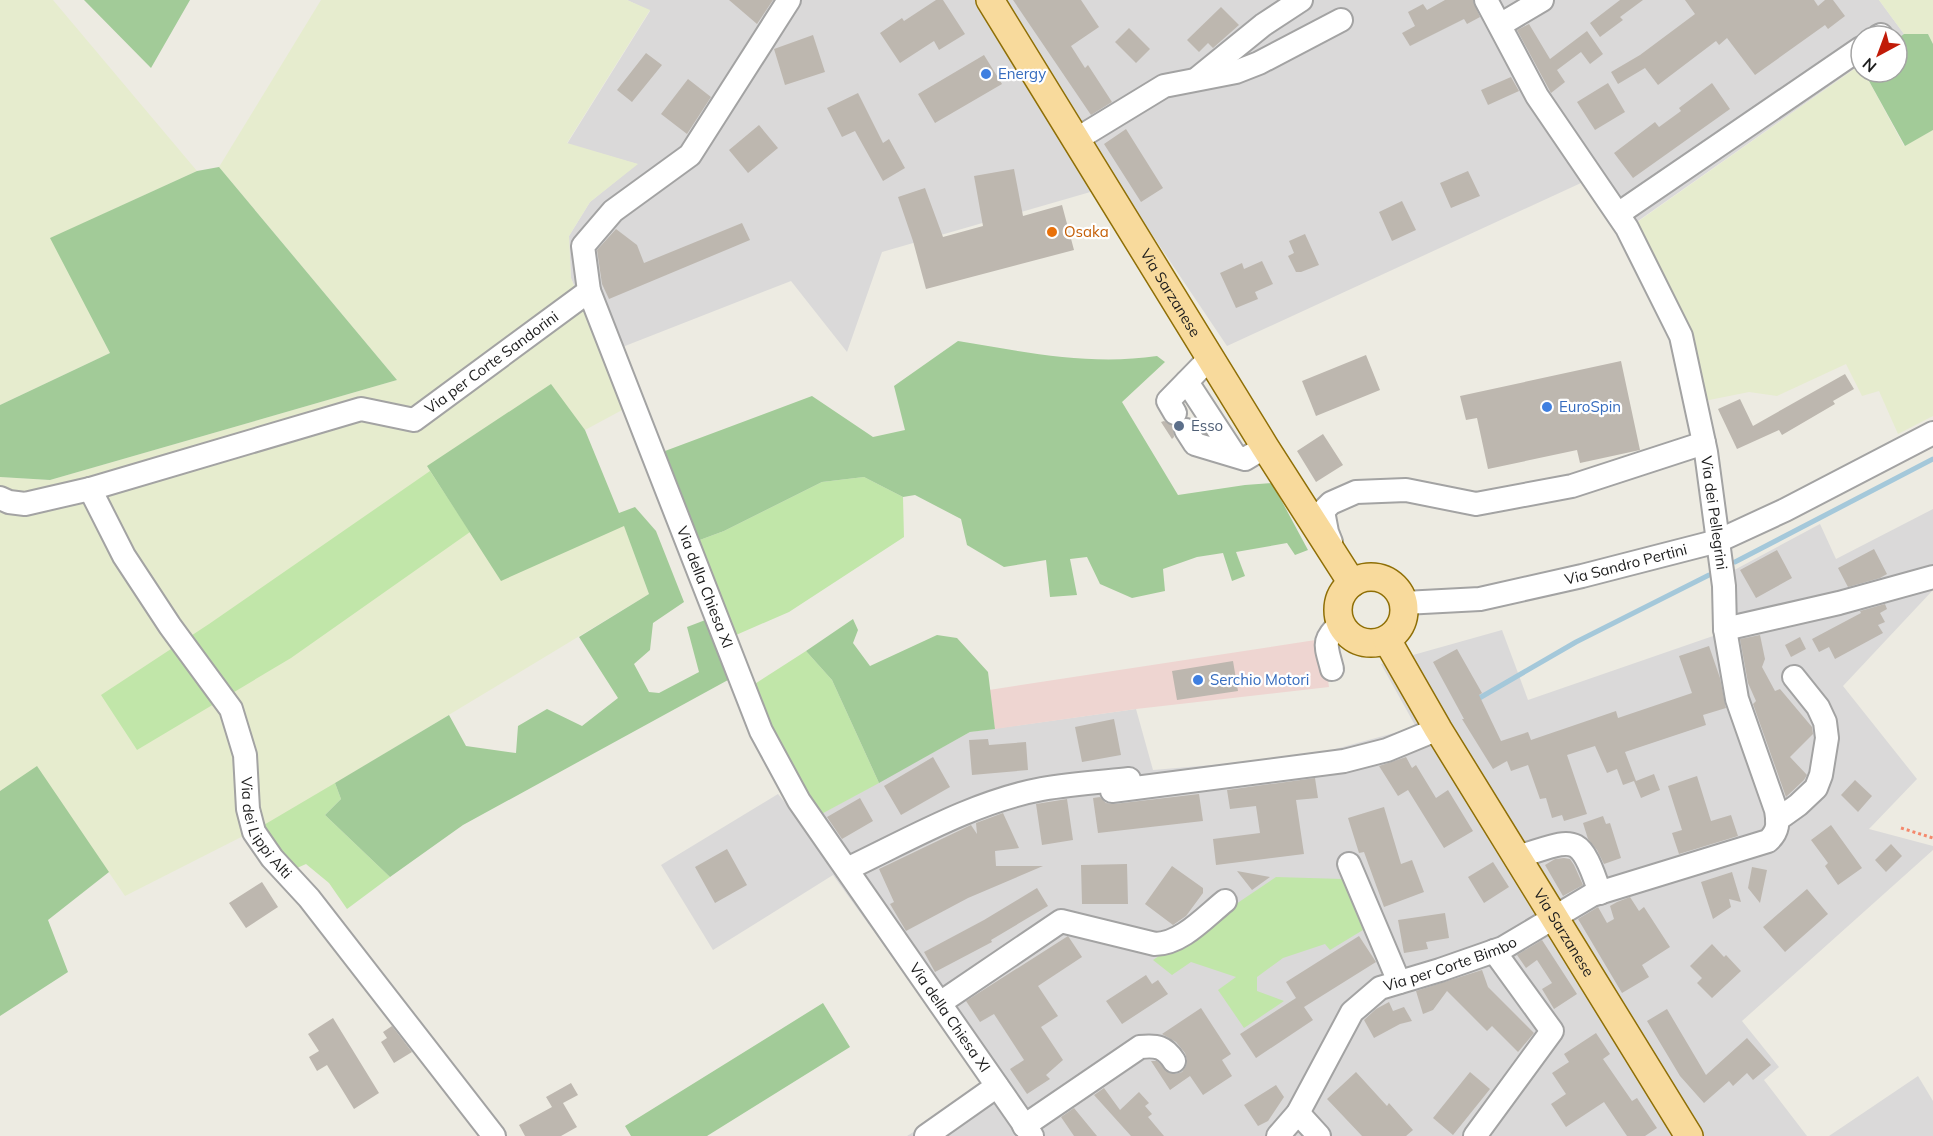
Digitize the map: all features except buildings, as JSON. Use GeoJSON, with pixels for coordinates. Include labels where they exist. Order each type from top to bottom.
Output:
{"type":"FeatureCollection","features":[{"type":"Feature","properties":{"kind":"main road","name":"Via Sarzanese"},"geometry":{"type":"LineString","coordinates":[[990,0],[1265,447],[1346,574]]}},
{"type":"Feature","properties":{"kind":"main road"},"geometry":{"type":"LineString","coordinates":[[1346,574],[1362,578],[1384,579],[1400,593],[1404,603],[1405,614],[1402,624],[1387,640],[1376,643],[1366,643],[1355,639],[1346,632],[1338,612],[1346,574]]}},
{"type":"Feature","properties":{"kind":"main road","name":"Via Sarzanese"},"geometry":{"type":"LineString","coordinates":[[1387,640],[1438,729],[1682,1133]]}},
{"type":"Feature","properties":{"kind":"street"},"geometry":{"type":"LineString","coordinates":[[589,291],[584,246],[613,211],[690,155],[789,0]]}},
{"type":"Feature","properties":{"kind":"street"},"geometry":{"type":"LineString","coordinates":[[1195,80],[1263,25],[1301,0]]}},
{"type":"Feature","properties":{"kind":"street","name":"Via dei Pellegrini"},"geometry":{"type":"LineString","coordinates":[[1486,0],[1538,96],[1627,228],[1681,336],[1704,443],[1724,586],[1725,629],[1737,699],[1776,810],[1777,820]]}},
{"type":"Feature","properties":{"kind":"street"},"geometry":{"type":"LineString","coordinates":[[1500,26],[1542,0]]}},
{"type":"Feature","properties":{"kind":"street"},"geometry":{"type":"LineString","coordinates":[[1077,139],[1164,86],[1236,72],[1259,63],[1341,20]]}},
{"type":"Feature","properties":{"kind":"street"},"geometry":{"type":"LineString","coordinates":[[1618,214],[1849,56]]}},
{"type":"Feature","properties":{"kind":"street","name":"Via per Corte Sandorini"},"geometry":{"type":"LineString","coordinates":[[0,498],[25,504],[90,489],[361,409],[414,420],[589,291]]}},
{"type":"Feature","properties":{"kind":"street","name":"Via della Chiesa XI"},"geometry":{"type":"LineString","coordinates":[[589,291],[761,731],[799,801],[1028,1131]]}},
{"type":"Feature","properties":{"kind":"street"},"geometry":{"type":"LineString","coordinates":[[1210,358],[1168,401],[1195,444],[1245,459],[1265,447]]}},
{"type":"Feature","properties":{"kind":"street"},"geometry":{"type":"LineString","coordinates":[[1187,382],[1234,454]]}},
{"type":"Feature","properties":{"kind":"street","name":"Via Sandro Pertini"},"geometry":{"type":"LineString","coordinates":[[1404,603],[1480,599],[1582,576],[1718,541],[1785,510],[1933,434]]}},
{"type":"Feature","properties":{"kind":"street"},"geometry":{"type":"LineString","coordinates":[[1346,574],[1327,532],[1323,511],[1331,503],[1356,492],[1406,490],[1476,504],[1572,486],[1704,443]]}},
{"type":"Feature","properties":{"kind":"street","name":"Via dei Lippi Alti"},"geometry":{"type":"LineString","coordinates":[[90,489],[124,556],[170,626],[231,709],[245,755],[248,808],[254,832],[272,858],[309,898],[494,1136]]}},
{"type":"Feature","properties":{"kind":"street"},"geometry":{"type":"LineString","coordinates":[[1725,629],[1839,603],[1933,577]]}},
{"type":"Feature","properties":{"kind":"street"},"geometry":{"type":"LineString","coordinates":[[1332,669],[1326,642],[1329,633],[1341,623]]}},
{"type":"Feature","properties":{"kind":"street"},"geometry":{"type":"LineString","coordinates":[[1553,917],[1600,893],[1768,841],[1776,833],[1777,820],[1816,788],[1821,775],[1827,738],[1825,722],[1818,707],[1794,677]]}},
{"type":"Feature","properties":{"kind":"street"},"geometry":{"type":"LineString","coordinates":[[1112,791],[1344,761],[1387,750],[1438,729]]}},
{"type":"Feature","properties":{"kind":"street"},"geometry":{"type":"LineString","coordinates":[[847,869],[968,812],[993,804],[1041,790],[1133,778]]}},
{"type":"Feature","properties":{"kind":"street"},"geometry":{"type":"LineString","coordinates":[[1517,857],[1567,843],[1576,844],[1586,855],[1600,893]]}},
{"type":"Feature","properties":{"kind":"street"},"geometry":{"type":"LineString","coordinates":[[1349,864],[1399,982]]}},
{"type":"Feature","properties":{"kind":"street"},"geometry":{"type":"LineString","coordinates":[[940,1003],[1061,921],[1155,944],[1166,944],[1178,938],[1225,902]]}},
{"type":"Feature","properties":{"kind":"street","name":"Via per Corte Bimbo"},"geometry":{"type":"LineString","coordinates":[[1278,1136],[1298,1113],[1352,1012],[1380,988],[1503,948],[1553,917]]}},
{"type":"Feature","properties":{"kind":"street"},"geometry":{"type":"LineString","coordinates":[[1475,1136],[1552,1031],[1494,951]]}},
{"type":"Feature","properties":{"kind":"street"},"geometry":{"type":"LineString","coordinates":[[1028,1131],[1140,1047],[1163,1048],[1174,1061]]}},
{"type":"Feature","properties":{"kind":"street"},"geometry":{"type":"LineString","coordinates":[[926,1136],[997,1086]]}},
{"type":"Feature","properties":{"kind":"street"},"geometry":{"type":"LineString","coordinates":[[1298,1113],[1319,1136]]}},
{"type":"Feature","properties":{"kind":"path"},"geometry":{"type":"LineString","coordinates":[[1901,828],[1933,838]]}},
{"type":"Feature","properties":{"kind":"shaded area"},"geometry":{"type":"Polygon","coordinates":[[[627,0],[1879,0],[1897,24],[1849,24],[1849,72],[1618,235],[1581,183],[1227,346],[1118,184],[882,252],[847,352],[791,281],[602,355],[571,278],[569,236],[590,202],[637,164],[567,144],[650,11],[627,0]]]}},
{"type":"Feature","properties":{"kind":"shaded area"},"geometry":{"type":"Polygon","coordinates":[[[1933,509],[1933,590],[1843,686],[1917,779],[1869,829],[1933,846],[1933,850],[1742,1021],[1779,1067],[1764,1080],[1807,1136],[907,1136],[986,1087],[833,875],[713,950],[661,865],[778,794],[803,824],[970,732],[1136,709],[1153,770],[1306,757],[1416,727],[1381,664],[1502,630],[1528,700],[1716,635],[1712,582],[1820,524],[1836,559],[1933,509]]]}},
{"type":"Feature","properties":{"kind":"shaded area"},"geometry":{"type":"Polygon","coordinates":[[[1322,639],[1329,687],[1136,709],[995,729],[989,690],[1322,639]]]}},
{"type":"Feature","properties":{"kind":"shaded area"},"geometry":{"type":"Polygon","coordinates":[[[1918,1076],[1933,1101],[1933,1136],[1829,1136],[1918,1076]]]}},
{"type":"Feature","properties":{"kind":"green space"},"geometry":{"type":"Polygon","coordinates":[[[0,0],[53,0],[197,171],[51,238],[110,353],[0,405],[0,0]]]}},
{"type":"Feature","properties":{"kind":"green space"},"geometry":{"type":"Polygon","coordinates":[[[84,0],[190,0],[151,68],[84,0]]]}},
{"type":"Feature","properties":{"kind":"green space"},"geometry":{"type":"Polygon","coordinates":[[[321,0],[627,0],[650,10],[567,143],[638,164],[590,202],[569,236],[571,278],[624,409],[585,430],[550,385],[624,525],[649,594],[273,821],[125,896],[37,767],[0,791],[0,477],[50,480],[397,380],[219,167],[321,0]]]}},
{"type":"Feature","properties":{"kind":"green space"},"geometry":{"type":"Polygon","coordinates":[[[1879,0],[1933,0],[1933,44],[1928,34],[1909,34],[1909,24],[1897,24],[1879,0]]]}},
{"type":"Feature","properties":{"kind":"green space"},"geometry":{"type":"Polygon","coordinates":[[[1909,34],[1928,34],[1933,44],[1933,130],[1905,146],[1871,84],[1909,84],[1909,34]]]}},
{"type":"Feature","properties":{"kind":"green space"},"geometry":{"type":"Polygon","coordinates":[[[1849,73],[1849,84],[1870,84],[1904,146],[1933,130],[1933,416],[1898,434],[1879,391],[1862,396],[1846,364],[1777,396],[1749,392],[1704,401],[1636,223],[1849,73]]]}},
{"type":"Feature","properties":{"kind":"green space"},"geometry":{"type":"Polygon","coordinates":[[[219,167],[397,380],[50,480],[0,477],[0,405],[110,353],[50,238],[197,171],[219,167]]]}},
{"type":"Feature","properties":{"kind":"green space"},"geometry":{"type":"Polygon","coordinates":[[[958,341],[1082,359],[1132,359],[1157,356],[1165,362],[1122,402],[1178,495],[1272,483],[1308,550],[1295,555],[1287,543],[1236,552],[1245,576],[1232,581],[1223,553],[1197,557],[1163,569],[1165,591],[1132,598],[1100,584],[1087,557],[1070,559],[1077,595],[1050,597],[1046,560],[1004,567],[967,545],[961,519],[915,495],[903,497],[864,477],[822,482],[724,531],[697,541],[665,451],[812,396],[873,437],[905,430],[894,386],[958,341]]]}},
{"type":"Feature","properties":{"kind":"green space"},"geometry":{"type":"Polygon","coordinates":[[[551,384],[585,430],[619,513],[635,507],[656,531],[684,602],[653,623],[650,650],[634,664],[649,692],[659,693],[699,672],[687,627],[708,619],[728,680],[463,825],[390,877],[325,815],[341,799],[335,783],[449,715],[466,746],[516,753],[518,726],[547,709],[582,726],[618,698],[579,637],[649,594],[624,526],[501,581],[427,466],[551,384]]]}},
{"type":"Feature","properties":{"kind":"green space"},"geometry":{"type":"Polygon","coordinates":[[[430,471],[470,532],[291,658],[137,750],[101,695],[209,624],[430,471]]]}},
{"type":"Feature","properties":{"kind":"green space"},"geometry":{"type":"Polygon","coordinates":[[[864,477],[903,497],[904,537],[789,612],[730,636],[697,541],[724,531],[822,482],[864,477]]]}},
{"type":"Feature","properties":{"kind":"green space"},"geometry":{"type":"Polygon","coordinates":[[[853,619],[858,630],[853,643],[870,666],[937,635],[957,638],[988,672],[995,729],[970,732],[879,783],[832,680],[806,651],[853,619]]]}},
{"type":"Feature","properties":{"kind":"green space"},"geometry":{"type":"Polygon","coordinates":[[[806,651],[832,680],[879,783],[816,817],[750,687],[806,651]]]}},
{"type":"Feature","properties":{"kind":"green space"},"geometry":{"type":"Polygon","coordinates":[[[37,766],[109,872],[48,920],[68,972],[0,1016],[0,791],[37,766]]]}},
{"type":"Feature","properties":{"kind":"green space"},"geometry":{"type":"Polygon","coordinates":[[[335,783],[341,799],[325,815],[390,877],[347,909],[329,883],[306,864],[288,872],[257,829],[335,783]]]}},
{"type":"Feature","properties":{"kind":"green space"},"geometry":{"type":"Polygon","coordinates":[[[1276,877],[1343,879],[1363,930],[1330,950],[1325,944],[1283,958],[1257,977],[1257,991],[1284,1001],[1244,1028],[1218,990],[1236,977],[1191,962],[1172,975],[1153,960],[1276,877]]]}},
{"type":"Feature","properties":{"kind":"green space"},"geometry":{"type":"Polygon","coordinates":[[[823,1003],[850,1047],[707,1136],[631,1136],[625,1126],[823,1003]]]}},
{"type":"Feature","properties":{"kind":"waterway"},"geometry":{"type":"LineString","coordinates":[[1735,562],[1933,459]]}},
{"type":"Feature","properties":{"kind":"waterway"},"geometry":{"type":"LineString","coordinates":[[1476,700],[1576,642],[1709,575]]}},
{"type":"Feature","properties":{"kind":"place","name":"Energy"},"geometry":{"type":"Point","coordinates":[986,74]}},
{"type":"Feature","properties":{"kind":"place","name":"Osaka"},"geometry":{"type":"Point","coordinates":[1052,232]}},
{"type":"Feature","properties":{"kind":"place","name":"EuroSpin"},"geometry":{"type":"Point","coordinates":[1547,407]}},
{"type":"Feature","properties":{"kind":"place","name":"Esso"},"geometry":{"type":"Point","coordinates":[1179,426]}},
{"type":"Feature","properties":{"kind":"place","name":"Serchio Motori"},"geometry":{"type":"Point","coordinates":[1198,680]}}]}
